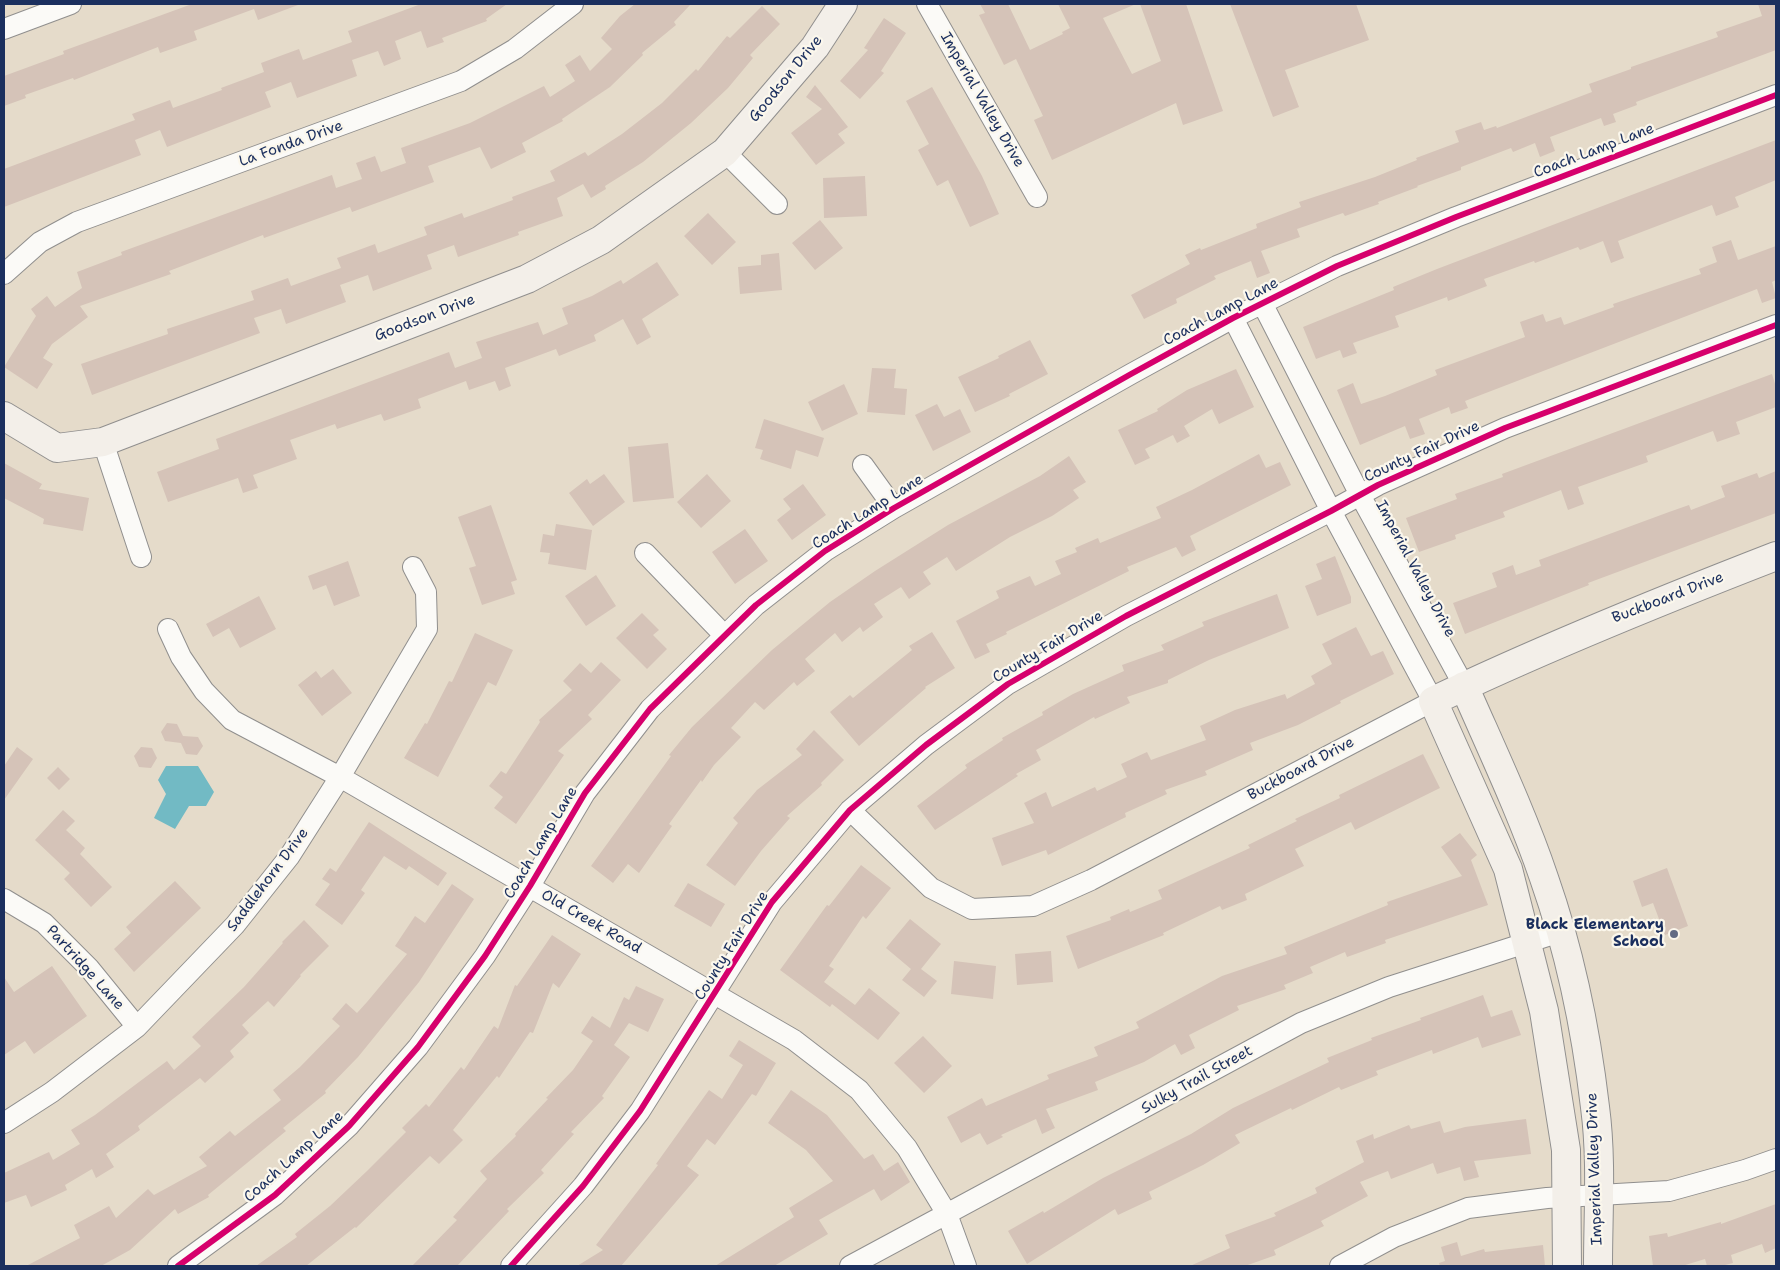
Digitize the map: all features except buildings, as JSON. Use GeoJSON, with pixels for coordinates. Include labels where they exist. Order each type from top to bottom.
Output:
{"type":"FeatureCollection","features":[{"type":"Feature","properties":{"kind":"street"},"geometry":{"type":"LineString","coordinates":[[4,29],[71,4]]}},
{"type":"Feature","properties":{"kind":"street","name":"La Fonda Drive"},"geometry":{"type":"LineString","coordinates":[[4,274],[40,242],[78,222],[461,81],[515,50],[574,4]]}},
{"type":"Feature","properties":{"kind":"street","name":"Goodson Drive"},"geometry":{"type":"LineString","coordinates":[[103,442],[527,279],[602,240],[725,152],[815,47],[843,4]]}},
{"type":"Feature","properties":{"kind":"street","name":"Imperial Valley Drive"},"geometry":{"type":"LineString","coordinates":[[927,4],[1037,197]]}},
{"type":"Feature","properties":{"kind":"street","name":"Coach Lamp Lane"},"geometry":{"type":"LineString","coordinates":[[188,1264],[275,1195],[349,1126],[418,1047],[485,956],[530,886],[585,793],[650,709],[756,605],[825,552],[894,508],[1233,318],[1337,266],[1456,217],[1776,95]]}},
{"type":"Feature","properties":{"kind":"street"},"geometry":{"type":"LineString","coordinates":[[725,152],[777,204]]}},
{"type":"Feature","properties":{"kind":"street","name":"Imperial Valley Drive"},"geometry":{"type":"LineString","coordinates":[[1262,303],[1360,495],[1464,686],[1545,879],[1582,1023],[1596,1109],[1598,1266]]}},
{"type":"Feature","properties":{"kind":"street","name":"Imperial Valley Drive"},"geometry":{"type":"LineString","coordinates":[[1233,318],[1331,511],[1433,701],[1508,869],[1544,1010],[1557,1084],[1566,1150],[1566,1266]]}},
{"type":"Feature","properties":{"kind":"street","name":"County Fair Drive"},"geometry":{"type":"LineString","coordinates":[[511,1266],[584,1186],[640,1111],[772,902],[850,810],[926,745],[1008,684],[1126,616],[1360,495],[1505,428],[1776,325]]}},
{"type":"Feature","properties":{"kind":"street"},"geometry":{"type":"LineString","coordinates":[[4,416],[57,448],[103,442],[141,557]]}},
{"type":"Feature","properties":{"kind":"street","name":"Coach Lamp Lane"},"geometry":{"type":"LineString","coordinates":[[863,465],[894,508]]}},
{"type":"Feature","properties":{"kind":"street"},"geometry":{"type":"LineString","coordinates":[[645,553],[724,636]]}},
{"type":"Feature","properties":{"kind":"street","name":"Buckboard Drive"},"geometry":{"type":"LineString","coordinates":[[850,810],[931,888],[972,909],[1033,906],[1091,880],[1433,701],[1534,653],[1611,620],[1776,556]]}},
{"type":"Feature","properties":{"kind":"street","name":"Saddlehorn Drive"},"geometry":{"type":"LineString","coordinates":[[4,1123],[52,1092],[137,1027],[235,926],[288,857],[340,777],[427,629],[426,592],[413,567]]}},
{"type":"Feature","properties":{"kind":"street","name":"Old Creek Road"},"geometry":{"type":"LineString","coordinates":[[168,629],[181,657],[204,691],[232,720],[340,777],[794,1040],[859,1090],[907,1148],[947,1214],[966,1266]]}},
{"type":"Feature","properties":{"kind":"street","name":"Partridge Lane"},"geometry":{"type":"LineString","coordinates":[[4,899],[44,923],[89,968],[137,1027]]}},
{"type":"Feature","properties":{"kind":"street","name":"Sulky Trail Street"},"geometry":{"type":"LineString","coordinates":[[850,1266],[1301,1023],[1388,987],[1560,932]]}},
{"type":"Feature","properties":{"kind":"street"},"geometry":{"type":"LineString","coordinates":[[1340,1266],[1394,1237],[1468,1208],[1566,1198],[1669,1191],[1746,1170],[1776,1159]]}},
{"type":"Feature","properties":{"kind":"water"},"geometry":{"type":"Polygon","coordinates":[[[166,766],[198,766],[214,792],[206,806],[189,806],[175,829],[154,818],[166,794],[158,780],[166,766]]]}},
{"type":"Feature","properties":{"kind":"cycle path"},"geometry":{"type":"LineString","coordinates":[[178,1266],[275,1195],[349,1126],[418,1047],[485,956],[530,886],[585,793],[650,709],[756,605],[825,551],[894,508],[1131,374],[1233,318],[1337,266],[1456,217],[1776,95]]}},
{"type":"Feature","properties":{"kind":"cycle path"},"geometry":{"type":"LineString","coordinates":[[511,1266],[583,1186],[640,1111],[772,902],[850,810],[926,745],[1008,684],[1126,616],[1378,485],[1505,428],[1776,325]]}},
{"type":"Feature","properties":{"kind":"place","name":"Black Elementary School"},"geometry":{"type":"Point","coordinates":[1674,934]}}]}
